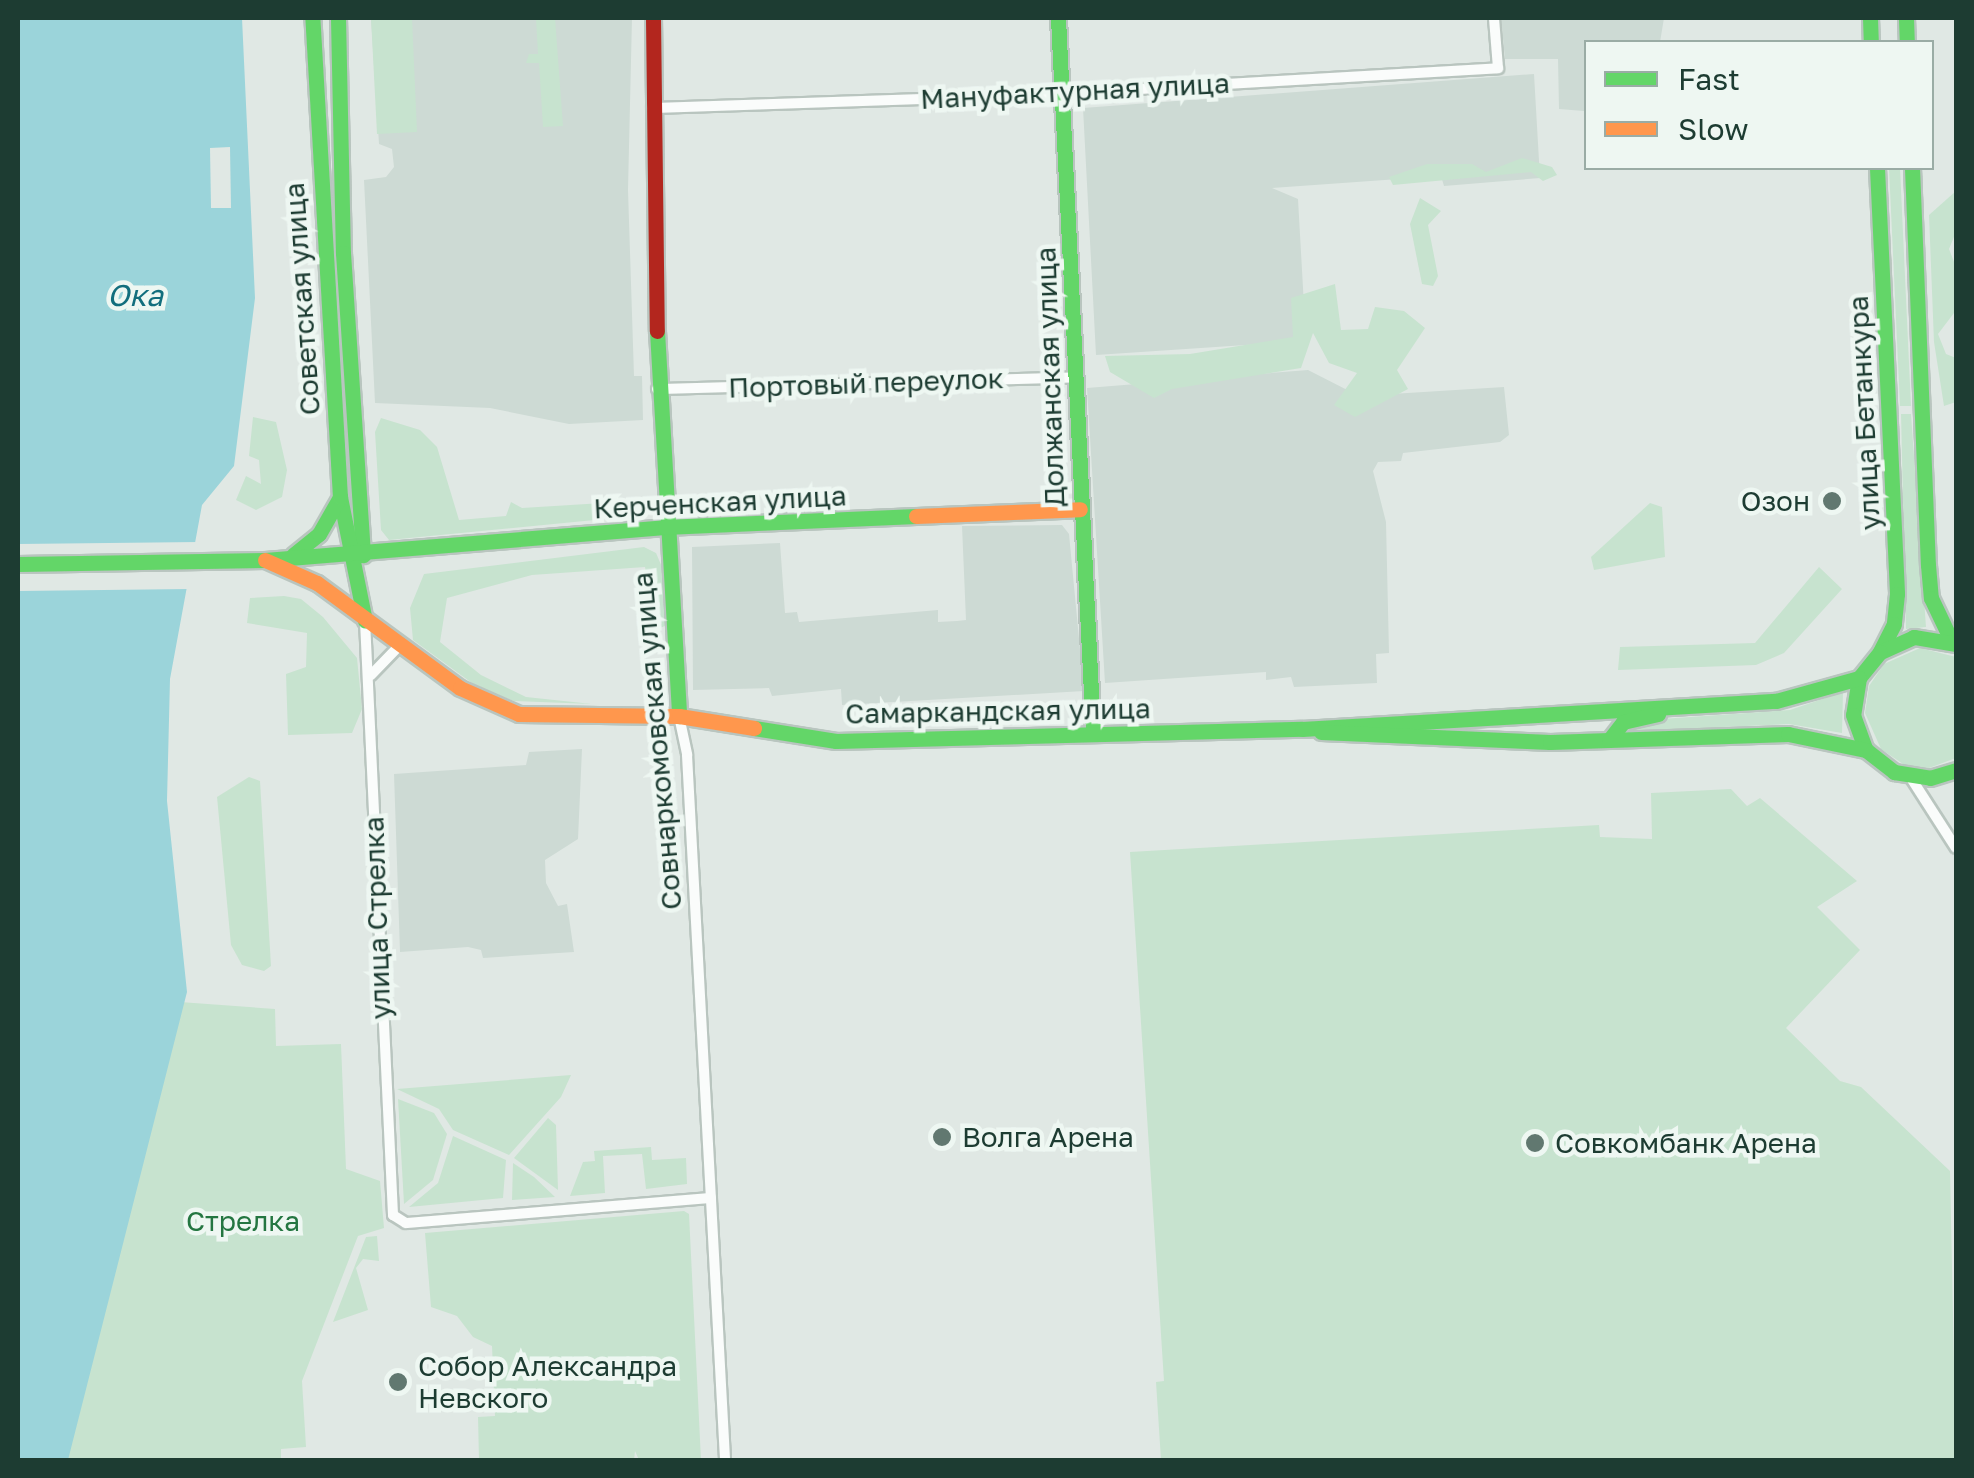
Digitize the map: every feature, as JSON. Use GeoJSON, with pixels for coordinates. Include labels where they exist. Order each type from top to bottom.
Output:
{"type":"FeatureCollection","features":[{"type":"Feature","properties":{"kind":"main road","name":"Советская улица"},"geometry":{"type":"LineString","coordinates":[[312,18],[340,497],[357,555]]}},
{"type":"Feature","properties":{"kind":"main road","name":"Советская улица"},"geometry":{"type":"LineString","coordinates":[[338,18],[343,254],[357,555]]}},
{"type":"Feature","properties":{"kind":"main road","name":"Совнаркомовская улица"},"geometry":{"type":"LineString","coordinates":[[653,18],[657,389],[679,716]]}},
{"type":"Feature","properties":{"kind":"main road","name":"Должанская улица"},"geometry":{"type":"LineString","coordinates":[[1058,18],[1093,734]]}},
{"type":"Feature","properties":{"kind":"main road","name":"улица Бетанкура"},"geometry":{"type":"LineString","coordinates":[[1877,170],[1897,594],[1894,624],[1880,652]]}},
{"type":"Feature","properties":{"kind":"main road","name":"улица Бетанкура"},"geometry":{"type":"LineString","coordinates":[[1912,170],[1928,565],[1939,622],[1954,644]]}},
{"type":"Feature","properties":{"kind":"main road"},"geometry":{"type":"LineString","coordinates":[[290,557],[319,534],[340,497]]}},
{"type":"Feature","properties":{"kind":"main road","name":"Керченская улица"},"geometry":{"type":"LineString","coordinates":[[18,564],[265,560],[665,527],[1080,509]]}},
{"type":"Feature","properties":{"kind":"main road"},"geometry":{"type":"LineString","coordinates":[[357,555],[365,620]]}},
{"type":"Feature","properties":{"kind":"main road","name":"Самаркандская улица"},"geometry":{"type":"LineString","coordinates":[[265,560],[317,583],[398,647],[485,704],[518,714],[679,716],[836,741],[1302,729],[1800,698],[1858,678]]}},
{"type":"Feature","properties":{"kind":"main road"},"geometry":{"type":"LineString","coordinates":[[1954,644],[1914,637],[1880,652],[1858,678],[1852,716],[1866,750],[1910,778],[1956,770]]}},
{"type":"Feature","properties":{"kind":"main road"},"geometry":{"type":"LineString","coordinates":[[1609,740],[1623,722],[1680,705]]}},
{"type":"Feature","properties":{"kind":"main road","name":"Самаркандская улица"},"geometry":{"type":"LineString","coordinates":[[1302,729],[1356,738],[1609,740],[1788,734],[1866,750]]}},
{"type":"Feature","properties":{"kind":"street","name":"Мануфактурная улица"},"geometry":{"type":"LineString","coordinates":[[652,108],[1062,94],[1498,68],[1494,18]]}},
{"type":"Feature","properties":{"kind":"street","name":"Портовый переулок"},"geometry":{"type":"LineString","coordinates":[[657,389],[1076,377]]}},
{"type":"Feature","properties":{"kind":"street","name":"улица Стрелка"},"geometry":{"type":"LineString","coordinates":[[365,620],[393,1216],[406,1223],[711,1198]]}},
{"type":"Feature","properties":{"kind":"street"},"geometry":{"type":"LineString","coordinates":[[370,676],[398,647]]}},
{"type":"Feature","properties":{"kind":"street","name":"Совнаркомовская улица"},"geometry":{"type":"LineString","coordinates":[[679,716],[688,755],[724,1460]]}},
{"type":"Feature","properties":{"kind":"street"},"geometry":{"type":"LineString","coordinates":[[1910,778],[1956,848]]}},
{"type":"Feature","properties":{"kind":"shaded area"},"geometry":{"type":"Polygon","coordinates":[[[371,18],[632,18],[628,190],[634,376],[642,376],[643,420],[569,424],[490,408],[375,403],[364,180],[386,177],[394,167],[392,149],[379,144],[371,18]]]}},
{"type":"Feature","properties":{"kind":"shaded area"},"geometry":{"type":"Polygon","coordinates":[[[1501,18],[1664,18],[1660,40],[1584,40],[1584,111],[1559,109],[1558,59],[1505,59],[1501,18]]]}},
{"type":"Feature","properties":{"kind":"shaded area"},"geometry":{"type":"Polygon","coordinates":[[[1534,74],[1540,178],[1444,186],[1441,176],[1272,188],[1298,199],[1306,341],[1096,355],[1083,108],[1534,74]]]}},
{"type":"Feature","properties":{"kind":"shaded area"},"geometry":{"type":"Polygon","coordinates":[[[1308,370],[1359,396],[1504,387],[1509,435],[1500,442],[1403,453],[1401,461],[1378,462],[1373,471],[1386,522],[1389,653],[1376,654],[1377,683],[1294,687],[1291,677],[1266,680],[1266,672],[1105,683],[1087,388],[1308,370]]]}},
{"type":"Feature","properties":{"kind":"shaded area"},"geometry":{"type":"Polygon","coordinates":[[[1062,525],[1069,534],[1084,691],[842,705],[841,689],[772,696],[769,688],[693,690],[692,547],[780,543],[785,613],[797,612],[799,622],[938,610],[938,622],[957,621],[966,620],[962,526],[1062,525]]]}},
{"type":"Feature","properties":{"kind":"shaded area"},"geometry":{"type":"Polygon","coordinates":[[[582,749],[578,839],[545,860],[546,883],[558,906],[567,904],[574,952],[483,958],[481,950],[468,947],[400,952],[394,774],[526,765],[529,752],[582,749]]]}},
{"type":"Feature","properties":{"kind":"green space"},"geometry":{"type":"Polygon","coordinates":[[[371,18],[412,18],[417,132],[377,134],[371,18]]]}},
{"type":"Feature","properties":{"kind":"green space"},"geometry":{"type":"Polygon","coordinates":[[[536,18],[555,18],[563,126],[543,127],[539,63],[526,63],[529,54],[538,54],[536,18]]]}},
{"type":"Feature","properties":{"kind":"green space"},"geometry":{"type":"Polygon","coordinates":[[[1522,158],[1552,167],[1557,175],[1543,181],[1531,172],[1393,185],[1389,177],[1427,164],[1472,164],[1486,172],[1522,158]]]}},
{"type":"Feature","properties":{"kind":"green space"},"geometry":{"type":"Polygon","coordinates":[[[1889,170],[1900,170],[1911,406],[1900,406],[1889,170]]]}},
{"type":"Feature","properties":{"kind":"green space"},"geometry":{"type":"Polygon","coordinates":[[[1956,191],[1956,232],[1949,249],[1956,267],[1954,313],[1938,334],[1946,354],[1956,358],[1956,402],[1944,406],[1934,342],[1929,215],[1956,191]]]}},
{"type":"Feature","properties":{"kind":"green space"},"geometry":{"type":"Polygon","coordinates":[[[1420,198],[1441,211],[1428,225],[1438,276],[1433,286],[1422,284],[1410,224],[1420,198]]]}},
{"type":"Feature","properties":{"kind":"green space"},"geometry":{"type":"Polygon","coordinates":[[[1335,284],[1341,330],[1368,329],[1375,307],[1404,311],[1425,328],[1397,370],[1408,389],[1355,417],[1334,405],[1357,373],[1329,363],[1313,333],[1301,368],[1172,389],[1154,398],[1110,372],[1105,356],[1190,354],[1293,337],[1291,298],[1335,284]]]}},
{"type":"Feature","properties":{"kind":"green space"},"geometry":{"type":"Polygon","coordinates":[[[1901,414],[1911,414],[1926,627],[1906,629],[1901,414]]]}},
{"type":"Feature","properties":{"kind":"green space"},"geometry":{"type":"Polygon","coordinates":[[[253,417],[276,422],[287,470],[282,497],[256,510],[236,500],[246,476],[261,484],[259,460],[249,456],[253,417]]]}},
{"type":"Feature","properties":{"kind":"green space"},"geometry":{"type":"Polygon","coordinates":[[[381,418],[420,430],[437,447],[459,520],[506,516],[511,502],[522,508],[619,502],[625,517],[389,540],[381,530],[375,432],[381,418]]]}},
{"type":"Feature","properties":{"kind":"green space"},"geometry":{"type":"Polygon","coordinates":[[[1650,503],[1662,507],[1665,557],[1594,570],[1591,557],[1650,503]]]}},
{"type":"Feature","properties":{"kind":"green space"},"geometry":{"type":"Polygon","coordinates":[[[644,547],[656,553],[662,567],[665,626],[654,630],[645,567],[532,575],[447,598],[440,642],[481,675],[526,697],[592,704],[514,701],[476,686],[413,640],[410,608],[424,574],[644,547]]]}},
{"type":"Feature","properties":{"kind":"green space"},"geometry":{"type":"Polygon","coordinates":[[[1819,567],[1842,589],[1784,653],[1756,665],[1618,670],[1620,647],[1755,643],[1819,567]]]}},
{"type":"Feature","properties":{"kind":"green space"},"geometry":{"type":"Polygon","coordinates":[[[250,598],[301,599],[323,617],[357,658],[362,709],[352,733],[288,735],[286,674],[306,667],[307,633],[247,623],[250,598]]]}},
{"type":"Feature","properties":{"kind":"green space"},"geometry":{"type":"Polygon","coordinates":[[[1920,648],[1956,657],[1956,758],[1929,768],[1903,764],[1881,749],[1865,713],[1869,686],[1884,664],[1920,648]]]}},
{"type":"Feature","properties":{"kind":"green space"},"geometry":{"type":"Polygon","coordinates":[[[1843,692],[1842,733],[1789,724],[1633,731],[1647,720],[1790,710],[1843,692]]]}},
{"type":"Feature","properties":{"kind":"green space"},"geometry":{"type":"Polygon","coordinates":[[[249,777],[260,781],[271,966],[264,971],[242,965],[231,945],[217,797],[249,777]]]}},
{"type":"Feature","properties":{"kind":"green space","name":"Совкомбанк Арена"},"geometry":{"type":"Polygon","coordinates":[[[1731,789],[1747,806],[1760,798],[1857,881],[1817,907],[1860,950],[1786,1028],[1840,1081],[1861,1087],[1950,1171],[1956,1460],[1161,1460],[1156,1382],[1164,1381],[1130,852],[1599,825],[1600,837],[1652,839],[1651,793],[1731,789]]]}},
{"type":"Feature","properties":{"kind":"green space","name":"Стрелка"},"geometry":{"type":"Polygon","coordinates":[[[180,1002],[275,1009],[276,1046],[341,1044],[346,1169],[380,1181],[384,1228],[358,1236],[302,1381],[306,1447],[281,1449],[281,1460],[67,1460],[180,1002]]]}},
{"type":"Feature","properties":{"kind":"green space"},"geometry":{"type":"Polygon","coordinates":[[[571,1075],[561,1097],[509,1155],[453,1130],[439,1109],[397,1089],[571,1075]]]}},
{"type":"Feature","properties":{"kind":"green space"},"geometry":{"type":"Polygon","coordinates":[[[398,1099],[434,1113],[447,1134],[433,1180],[404,1204],[398,1099]]]}},
{"type":"Feature","properties":{"kind":"green space"},"geometry":{"type":"Polygon","coordinates":[[[548,1118],[556,1125],[558,1190],[514,1158],[548,1118]]]}},
{"type":"Feature","properties":{"kind":"green space"},"geometry":{"type":"Polygon","coordinates":[[[453,1136],[506,1160],[503,1198],[409,1207],[438,1183],[453,1136]]]}},
{"type":"Feature","properties":{"kind":"green space"},"geometry":{"type":"Polygon","coordinates":[[[651,1147],[652,1160],[686,1158],[687,1184],[646,1189],[642,1154],[603,1156],[605,1193],[570,1196],[583,1162],[595,1161],[594,1151],[651,1147]]]}},
{"type":"Feature","properties":{"kind":"green space"},"geometry":{"type":"Polygon","coordinates":[[[513,1163],[534,1177],[555,1197],[512,1200],[513,1163]]]}},
{"type":"Feature","properties":{"kind":"green space"},"geometry":{"type":"Polygon","coordinates":[[[684,1211],[689,1214],[701,1460],[639,1460],[635,1451],[634,1460],[479,1460],[478,1417],[495,1416],[492,1346],[473,1337],[457,1316],[431,1307],[425,1233],[684,1211]]]}},
{"type":"Feature","properties":{"kind":"green space"},"geometry":{"type":"Polygon","coordinates":[[[377,1236],[379,1261],[363,1259],[356,1268],[368,1310],[333,1322],[366,1237],[377,1236]]]}},
{"type":"Feature","properties":{"kind":"water","name":"Ока"},"geometry":{"type":"Polygon","coordinates":[[[18,18],[242,18],[255,298],[234,466],[202,505],[170,679],[167,801],[187,992],[68,1460],[18,1460],[18,18]]]}},
{"type":"Feature","properties":{"kind":"pier"},"geometry":{"type":"Polygon","coordinates":[[[230,147],[231,208],[211,208],[210,148],[230,147]]]}},
{"type":"Feature","properties":{"kind":"pier"},"geometry":{"type":"Polygon","coordinates":[[[199,542],[190,589],[18,591],[18,544],[199,542]]]}},
{"type":"Feature","properties":{"kind":"traffic: fast"},"geometry":{"type":"LineString","coordinates":[[293,555],[319,534],[340,497],[312,18]]}},
{"type":"Feature","properties":{"kind":"traffic: fast"},"geometry":{"type":"LineString","coordinates":[[338,18],[343,253],[363,555]]}},
{"type":"Feature","properties":{"kind":"traffic: fast"},"geometry":{"type":"LineString","coordinates":[[1058,18],[1093,734]]}},
{"type":"Feature","properties":{"kind":"traffic: fast"},"geometry":{"type":"LineString","coordinates":[[1870,18],[1871,40]]}},
{"type":"Feature","properties":{"kind":"traffic: fast"},"geometry":{"type":"LineString","coordinates":[[1906,18],[1907,40]]}},
{"type":"Feature","properties":{"kind":"traffic: fast"},"geometry":{"type":"LineString","coordinates":[[1877,170],[1897,594],[1894,624],[1880,652]]}},
{"type":"Feature","properties":{"kind":"traffic: fast"},"geometry":{"type":"LineString","coordinates":[[1912,170],[1928,565],[1931,598],[1952,642]]}},
{"type":"Feature","properties":{"kind":"traffic: fast"},"geometry":{"type":"LineString","coordinates":[[657,331],[679,716]]}},
{"type":"Feature","properties":{"kind":"traffic: fast"},"geometry":{"type":"LineString","coordinates":[[340,497],[365,621]]}},
{"type":"Feature","properties":{"kind":"traffic: fast"},"geometry":{"type":"LineString","coordinates":[[18,564],[265,560],[665,527],[916,516]]}},
{"type":"Feature","properties":{"kind":"traffic: fast"},"geometry":{"type":"LineString","coordinates":[[1956,644],[1914,637],[1880,652],[1859,678],[1853,715],[1866,750],[1894,772],[1930,778],[1956,770]]}},
{"type":"Feature","properties":{"kind":"traffic: fast"},"geometry":{"type":"LineString","coordinates":[[754,728],[836,741],[1302,729],[1776,701],[1859,678]]}},
{"type":"Feature","properties":{"kind":"traffic: fast"},"geometry":{"type":"LineString","coordinates":[[1609,740],[1623,722],[1658,714]]}},
{"type":"Feature","properties":{"kind":"traffic: fast"},"geometry":{"type":"LineString","coordinates":[[1321,732],[1550,742],[1788,734],[1866,750]]}},
{"type":"Feature","properties":{"kind":"traffic: slow"},"geometry":{"type":"LineString","coordinates":[[916,516],[1080,509]]}},
{"type":"Feature","properties":{"kind":"traffic: slow"},"geometry":{"type":"LineString","coordinates":[[265,560],[317,583],[460,688],[519,714],[679,716],[754,728]]}},
{"type":"Feature","properties":{"kind":"traffic: jam"},"geometry":{"type":"LineString","coordinates":[[653,18],[657,331]]}},
{"type":"Feature","properties":{"kind":"place","name":"Озон"},"geometry":{"type":"Point","coordinates":[1832,501]}},
{"type":"Feature","properties":{"kind":"place","name":"Волга Арена"},"geometry":{"type":"Point","coordinates":[942,1137]}},
{"type":"Feature","properties":{"kind":"place","name":"Совкомбанк Арена"},"geometry":{"type":"Point","coordinates":[1535,1143]}},
{"type":"Feature","properties":{"kind":"place","name":"Собор Александра Невского"},"geometry":{"type":"Point","coordinates":[398,1382]}}]}
